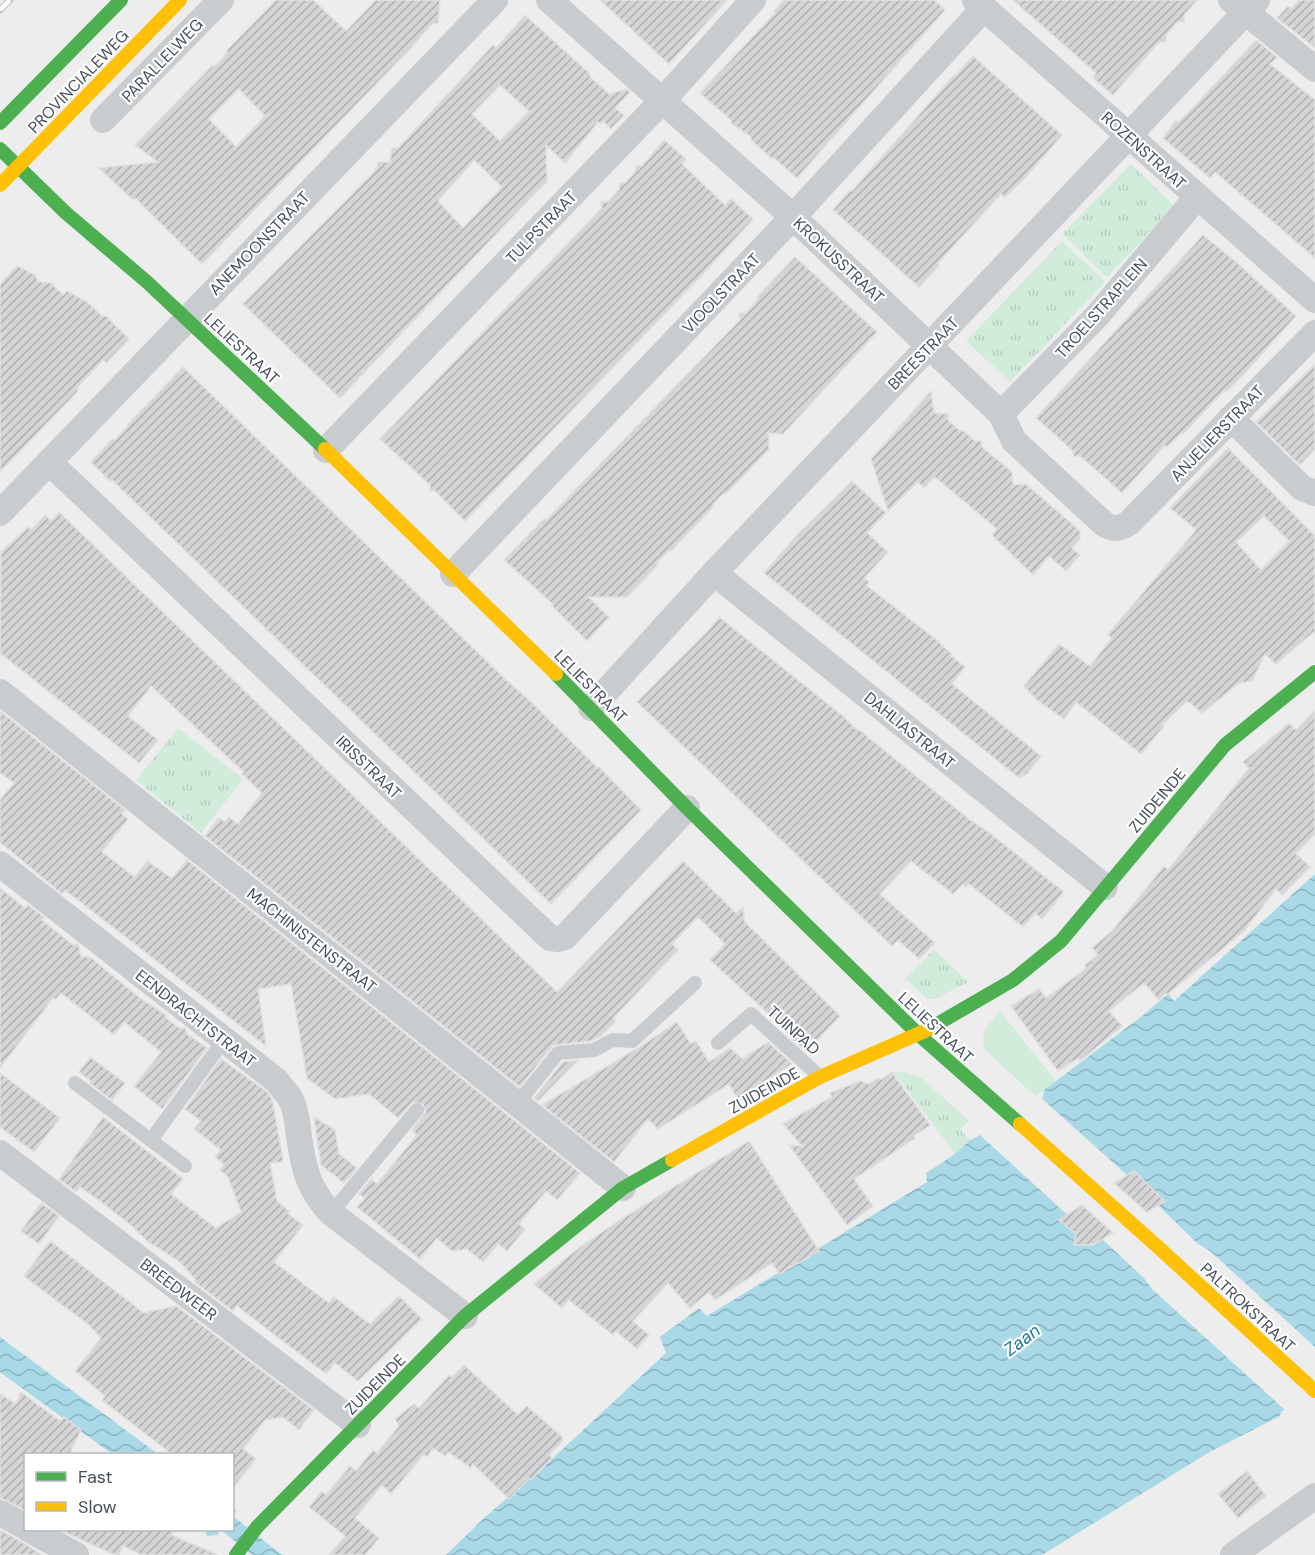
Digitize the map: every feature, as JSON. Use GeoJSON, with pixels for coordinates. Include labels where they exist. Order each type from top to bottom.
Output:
{"type":"FeatureCollection","features":[{"type":"Feature","properties":{"kind":"street","name":"PROVINCIALEWEG"},"geometry":{"type":"LineString","coordinates":[[0,123],[121,0]]}},
{"type":"Feature","properties":{"kind":"street","name":"PROVINCIALEWEG"},"geometry":{"type":"LineString","coordinates":[[0,185],[180,0]]}},
{"type":"Feature","properties":{"kind":"street","name":"PARALLELWEG"},"geometry":{"type":"LineString","coordinates":[[103,120],[221,0]]}},
{"type":"Feature","properties":{"kind":"street","name":"ANEMOONSTRAAT"},"geometry":{"type":"LineString","coordinates":[[0,513],[495,0]]}},
{"type":"Feature","properties":{"kind":"street","name":"KROKUSSTRAAT"},"geometry":{"type":"LineString","coordinates":[[549,0],[793,217],[1001,414],[1014,441],[1104,524],[1116,528]]}},
{"type":"Feature","properties":{"kind":"street","name":"TULPSTRAAT"},"geometry":{"type":"LineString","coordinates":[[326,450],[663,100],[753,0]]}},
{"type":"Feature","properties":{"kind":"street","name":"ROZENSTRAAT"},"geometry":{"type":"LineString","coordinates":[[979,4],[1315,300]]}},
{"type":"Feature","properties":{"kind":"street","name":"VIOOLSTRAAT"},"geometry":{"type":"LineString","coordinates":[[453,574],[793,217],[979,4]]}},
{"type":"Feature","properties":{"kind":"street","name":"BREESTRAAT"},"geometry":{"type":"LineString","coordinates":[[591,708],[714,573],[1129,136],[1244,4]]}},
{"type":"Feature","properties":{"kind":"street"},"geometry":{"type":"LineString","coordinates":[[1244,4],[1315,69]]}},
{"type":"Feature","properties":{"kind":"street","name":"LELIESTRAAT"},"geometry":{"type":"LineString","coordinates":[[0,149],[72,219],[187,318],[326,450],[591,708],[687,808],[919,1035],[1158,1247]]}},
{"type":"Feature","properties":{"kind":"street","name":"TROELSTRAPLEIN"},"geometry":{"type":"LineString","coordinates":[[1001,414],[1098,316],[1197,197]]}},
{"type":"Feature","properties":{"kind":"street","name":"ANJELIERSTRAAT"},"geometry":{"type":"LineString","coordinates":[[1116,528],[1129,523],[1315,333]]}},
{"type":"Feature","properties":{"kind":"street"},"geometry":{"type":"LineString","coordinates":[[1232,418],[1302,488],[1315,493]]}},
{"type":"Feature","properties":{"kind":"street","name":"IRISSTRAAT"},"geometry":{"type":"LineString","coordinates":[[49,462],[550,938],[565,937],[687,808]]}},
{"type":"Feature","properties":{"kind":"street","name":"DAHLIASTRAAT"},"geometry":{"type":"LineString","coordinates":[[714,573],[1105,887]]}},
{"type":"Feature","properties":{"kind":"street","name":"ZUIDEINDE"},"geometry":{"type":"LineString","coordinates":[[236,1555],[257,1527],[465,1316],[623,1188],[820,1077],[919,1035],[1013,980],[1061,941],[1225,745],[1315,672]]}},
{"type":"Feature","properties":{"kind":"street","name":"MACHINISTENSTRAAT"},"geometry":{"type":"LineString","coordinates":[[0,692],[623,1188]]}},
{"type":"Feature","properties":{"kind":"street","name":"EENDRACHTSTRAAT"},"geometry":{"type":"LineString","coordinates":[[0,864],[277,1081],[289,1097],[297,1120],[308,1180],[318,1199],[331,1213],[465,1316]]}},
{"type":"Feature","properties":{"kind":"street","name":"BREEDWEER"},"geometry":{"type":"LineString","coordinates":[[0,1153],[358,1425]]}},
{"type":"Feature","properties":{"kind":"street","name":"PALTROKSTRAAT"},"geometry":{"type":"LineString","coordinates":[[1158,1247],[1315,1391]]}},
{"type":"Feature","properties":{"kind":"street"},"geometry":{"type":"LineString","coordinates":[[1233,1555],[1315,1496]]}},
{"type":"Feature","properties":{"kind":"street"},"geometry":{"type":"LineString","coordinates":[[0,1513],[24,1526]]}},
{"type":"Feature","properties":{"kind":"street"},"geometry":{"type":"LineString","coordinates":[[32,1531],[76,1555]]}},
{"type":"Feature","properties":{"kind":"lane"},"geometry":{"type":"LineString","coordinates":[[518,1103],[558,1053],[594,1050],[613,1040],[632,1041],[695,983]]}},
{"type":"Feature","properties":{"kind":"lane","name":"TUINPAD"},"geometry":{"type":"LineString","coordinates":[[718,1043],[751,1014],[820,1077]]}},
{"type":"Feature","properties":{"kind":"lane"},"geometry":{"type":"LineString","coordinates":[[151,1140],[224,1040]]}},
{"type":"Feature","properties":{"kind":"lane"},"geometry":{"type":"LineString","coordinates":[[75,1083],[185,1166]]}},
{"type":"Feature","properties":{"kind":"lane"},"geometry":{"type":"LineString","coordinates":[[331,1213],[417,1110]]}},
{"type":"Feature","properties":{"kind":"green space"},"geometry":{"type":"Polygon","coordinates":[[[1131,164],[1175,207],[1107,277],[1062,234],[1131,164]]]}},
{"type":"Feature","properties":{"kind":"green space"},"geometry":{"type":"Polygon","coordinates":[[[1062,241],[1105,282],[1010,382],[966,341],[1062,241]]]}},
{"type":"Feature","properties":{"kind":"green space"},"geometry":{"type":"Polygon","coordinates":[[[178,728],[243,779],[201,833],[136,780],[178,728]]]}},
{"type":"Feature","properties":{"kind":"green space"},"geometry":{"type":"Polygon","coordinates":[[[934,949],[968,982],[935,999],[928,999],[905,979],[934,949]]]}},
{"type":"Feature","properties":{"kind":"green space"},"geometry":{"type":"Polygon","coordinates":[[[1000,1011],[1056,1081],[1035,1096],[984,1049],[984,1032],[1000,1011]]]}},
{"type":"Feature","properties":{"kind":"green space"},"geometry":{"type":"Polygon","coordinates":[[[894,1072],[907,1072],[922,1078],[969,1121],[960,1129],[970,1140],[955,1154],[894,1072]]]}},
{"type":"Feature","properties":{"kind":"water","name":"Zaan"},"geometry":{"type":"Polygon","coordinates":[[[1315,874],[1315,1390],[1281,1412],[1280,1416],[1208,1453],[1042,1555],[446,1555],[666,1353],[660,1337],[699,1308],[707,1316],[927,1182],[926,1173],[955,1154],[970,1140],[1043,1097],[1044,1090],[1168,994],[1174,1001],[1315,874]]]}},
{"type":"Feature","properties":{"kind":"water"},"geometry":{"type":"Polygon","coordinates":[[[0,1337],[157,1453],[111,1453],[0,1372],[0,1337]]]}},
{"type":"Feature","properties":{"kind":"water"},"geometry":{"type":"Polygon","coordinates":[[[234,1517],[282,1555],[252,1555],[222,1531],[234,1531],[234,1517]]]}},
{"type":"Feature","properties":{"kind":"water"},"geometry":{"type":"Polygon","coordinates":[[[205,1531],[220,1531],[217,1535],[207,1536],[205,1531]]]}},
{"type":"Feature","properties":{"kind":"pier"},"geometry":{"type":"Polygon","coordinates":[[[1040,1097],[1127,1175],[1198,1244],[1210,1251],[1315,1347],[1315,1391],[1285,1410],[1152,1289],[1144,1278],[1101,1238],[1084,1230],[980,1135],[1040,1097]]]}},
{"type":"Feature","properties":{"kind":"building"},"geometry":{"type":"Polygon","coordinates":[[[276,0],[313,0],[346,31],[376,0],[440,0],[438,23],[432,24],[202,264],[135,198],[133,200],[99,168],[158,162],[135,145],[212,66],[221,60],[227,50],[276,0]],[[239,89],[209,119],[236,147],[265,116],[239,89]]]}},
{"type":"Feature","properties":{"kind":"building"},"geometry":{"type":"Polygon","coordinates":[[[600,0],[727,0],[669,64],[600,0]]]}},
{"type":"Feature","properties":{"kind":"building"},"geometry":{"type":"Polygon","coordinates":[[[784,0],[934,0],[945,10],[797,178],[774,158],[771,158],[751,140],[751,137],[731,123],[732,121],[700,93],[775,13],[774,11],[784,0]]]}},
{"type":"Feature","properties":{"kind":"building"},"geometry":{"type":"Polygon","coordinates":[[[1013,0],[1197,0],[1184,15],[1184,22],[1177,22],[1166,35],[1166,41],[1159,42],[1113,95],[1093,78],[1096,73],[1013,0]]]}},
{"type":"Feature","properties":{"kind":"building"},"geometry":{"type":"Polygon","coordinates":[[[1299,0],[1315,0],[1315,48],[1277,18],[1288,6],[1291,9],[1299,0]]]}},
{"type":"Feature","properties":{"kind":"building"},"geometry":{"type":"Polygon","coordinates":[[[525,15],[609,94],[627,89],[630,92],[615,108],[624,115],[611,129],[603,121],[601,124],[598,122],[565,163],[546,145],[547,182],[340,398],[243,304],[371,175],[377,168],[378,162],[390,162],[392,148],[398,148],[493,45],[496,48],[525,15]],[[500,85],[472,114],[500,141],[529,111],[500,85]],[[474,160],[438,201],[463,228],[502,187],[474,160]]]}},
{"type":"Feature","properties":{"kind":"building"},"geometry":{"type":"Polygon","coordinates":[[[1255,41],[1277,57],[1270,64],[1315,100],[1315,258],[1215,172],[1210,178],[1163,138],[1175,121],[1179,121],[1188,113],[1255,41]]]}},
{"type":"Feature","properties":{"kind":"building"},"geometry":{"type":"Polygon","coordinates":[[[973,56],[1062,135],[1025,178],[1005,197],[1001,194],[919,287],[833,210],[973,56]]]}},
{"type":"Feature","properties":{"kind":"building"},"geometry":{"type":"Polygon","coordinates":[[[664,140],[686,159],[682,164],[725,205],[731,199],[753,219],[465,521],[435,491],[430,491],[430,485],[380,439],[602,208],[601,202],[608,202],[619,190],[620,184],[625,183],[635,172],[636,166],[642,166],[664,140]]]}},
{"type":"Feature","properties":{"kind":"building"},"geometry":{"type":"Polygon","coordinates":[[[1203,235],[1296,316],[1241,377],[1226,392],[1224,391],[1183,434],[1167,447],[1165,445],[1122,493],[1080,456],[1074,457],[1073,451],[1036,418],[1203,235]]]}},
{"type":"Feature","properties":{"kind":"building"},"geometry":{"type":"Polygon","coordinates":[[[795,257],[877,332],[783,434],[768,433],[769,449],[727,493],[724,493],[713,504],[713,507],[671,551],[668,551],[627,597],[588,597],[609,617],[587,641],[553,607],[553,604],[504,560],[544,519],[546,520],[740,320],[739,313],[746,313],[758,296],[795,257]]]}},
{"type":"Feature","properties":{"kind":"building"},"geometry":{"type":"Polygon","coordinates":[[[17,266],[35,275],[39,282],[51,283],[63,295],[67,291],[87,302],[102,316],[106,316],[129,339],[106,363],[103,360],[77,388],[78,391],[0,472],[0,284],[17,266]]]}},
{"type":"Feature","properties":{"kind":"building"},"geometry":{"type":"Polygon","coordinates":[[[1315,364],[1315,449],[1300,465],[1256,422],[1315,364]]]}},
{"type":"Feature","properties":{"kind":"building"},"geometry":{"type":"Polygon","coordinates":[[[183,367],[641,810],[551,904],[91,462],[112,439],[115,440],[183,367]]]}},
{"type":"Feature","properties":{"kind":"building"},"geometry":{"type":"Polygon","coordinates":[[[931,391],[934,413],[948,414],[948,420],[960,431],[964,431],[975,441],[981,441],[982,447],[1012,472],[1013,485],[1026,484],[1080,531],[1080,539],[1072,548],[1080,555],[1066,571],[1049,556],[1033,575],[992,535],[997,529],[935,477],[924,488],[918,482],[888,511],[871,459],[931,391]]]}},
{"type":"Feature","properties":{"kind":"building"},"geometry":{"type":"Polygon","coordinates":[[[1228,448],[1315,536],[1315,631],[1276,664],[1265,654],[1252,681],[1239,683],[1202,713],[1187,701],[1162,725],[1164,726],[1141,754],[1076,702],[1064,719],[1037,700],[1024,686],[1059,644],[1090,666],[1112,638],[1108,634],[1196,530],[1170,508],[1228,448]],[[1264,516],[1236,542],[1261,570],[1289,541],[1264,516]]]}},
{"type":"Feature","properties":{"kind":"building"},"geometry":{"type":"Polygon","coordinates":[[[852,481],[886,513],[867,533],[888,552],[864,578],[869,582],[866,585],[938,641],[965,667],[952,684],[1041,756],[1027,774],[1019,778],[764,573],[796,536],[852,481]]]}},
{"type":"Feature","properties":{"kind":"building"},"geometry":{"type":"Polygon","coordinates":[[[59,512],[557,992],[683,861],[736,913],[743,907],[745,922],[840,1016],[806,1052],[783,1031],[786,1030],[710,960],[725,944],[698,917],[672,944],[678,950],[613,1018],[616,1021],[601,1036],[591,1041],[553,1045],[520,1087],[205,836],[219,818],[225,822],[229,817],[238,824],[262,793],[242,774],[244,772],[151,686],[128,716],[158,740],[139,763],[0,653],[1,552],[26,529],[29,527],[31,530],[45,515],[51,521],[59,512]]]}},
{"type":"Feature","properties":{"kind":"building"},"geometry":{"type":"Polygon","coordinates":[[[719,617],[844,717],[857,730],[1064,892],[1042,919],[1035,913],[1023,927],[969,884],[966,887],[963,884],[953,894],[911,861],[880,894],[935,943],[919,959],[898,940],[892,946],[637,702],[719,617]]]}},
{"type":"Feature","properties":{"kind":"building"},"geometry":{"type":"Polygon","coordinates":[[[1315,710],[1315,834],[1296,854],[1310,867],[1282,895],[1276,889],[1244,931],[1168,994],[1166,993],[1159,1000],[1144,983],[1109,1011],[1122,1026],[1080,1061],[1078,1058],[1058,1071],[1011,1006],[1039,989],[1046,998],[1084,970],[1085,965],[1098,955],[1092,948],[1113,930],[1164,866],[1168,870],[1249,768],[1243,762],[1289,723],[1296,730],[1315,710]]]}},
{"type":"Feature","properties":{"kind":"building"},"geometry":{"type":"Polygon","coordinates":[[[0,711],[125,810],[122,814],[128,819],[102,852],[135,877],[147,861],[172,878],[187,860],[580,1173],[557,1200],[546,1191],[519,1224],[525,1229],[507,1251],[498,1244],[483,1262],[467,1249],[452,1251],[437,1238],[420,1259],[357,1207],[365,1198],[359,1194],[371,1179],[377,1184],[417,1135],[412,1130],[426,1112],[423,1104],[413,1102],[398,1118],[369,1094],[335,1099],[307,1078],[291,984],[258,989],[266,1046],[65,890],[62,894],[0,842],[0,800],[14,783],[0,773],[0,711]]]}},
{"type":"Feature","properties":{"kind":"building"},"geometry":{"type":"Polygon","coordinates":[[[0,888],[25,908],[28,905],[44,917],[42,920],[73,945],[78,944],[81,957],[90,957],[141,999],[166,1015],[166,1018],[179,1028],[185,1028],[187,1034],[207,1048],[162,1109],[134,1086],[161,1052],[124,1022],[114,1035],[61,993],[56,999],[53,998],[0,1068],[0,888]]]}},
{"type":"Feature","properties":{"kind":"building"},"geometry":{"type":"Polygon","coordinates":[[[677,1022],[691,1044],[696,1041],[709,1062],[730,1048],[742,1059],[768,1042],[792,1064],[738,1099],[729,1084],[658,1129],[648,1119],[614,1162],[542,1105],[638,1048],[677,1022]]]}},
{"type":"Feature","properties":{"kind":"building"},"geometry":{"type":"Polygon","coordinates":[[[90,1057],[125,1083],[112,1100],[79,1072],[90,1057]]]}},
{"type":"Feature","properties":{"kind":"building"},"geometry":{"type":"Polygon","coordinates":[[[221,1059],[266,1091],[272,1099],[283,1159],[281,1162],[270,1163],[277,1201],[290,1212],[288,1214],[303,1225],[274,1262],[329,1303],[334,1297],[370,1324],[399,1296],[422,1319],[358,1381],[335,1363],[326,1374],[237,1306],[233,1311],[195,1282],[196,1280],[180,1262],[147,1241],[104,1204],[80,1187],[76,1192],[59,1179],[103,1117],[183,1179],[171,1194],[216,1228],[241,1212],[228,1177],[220,1170],[224,1164],[215,1157],[221,1150],[194,1129],[201,1121],[185,1109],[221,1059]]]}},
{"type":"Feature","properties":{"kind":"building"},"geometry":{"type":"Polygon","coordinates":[[[578,1060],[538,1101],[534,1098],[563,1062],[578,1060]]]}},
{"type":"Feature","properties":{"kind":"building"},"geometry":{"type":"Polygon","coordinates":[[[892,1072],[930,1125],[914,1136],[915,1138],[854,1179],[873,1206],[847,1225],[789,1145],[802,1146],[783,1124],[832,1097],[830,1093],[860,1081],[869,1084],[892,1072]]]}},
{"type":"Feature","properties":{"kind":"building"},"geometry":{"type":"Polygon","coordinates":[[[0,1073],[60,1118],[34,1152],[0,1127],[0,1073]]]}},
{"type":"Feature","properties":{"kind":"building"},"geometry":{"type":"Polygon","coordinates":[[[314,1117],[335,1130],[339,1154],[357,1168],[344,1183],[321,1165],[314,1117]]]}},
{"type":"Feature","properties":{"kind":"building"},"geometry":{"type":"Polygon","coordinates":[[[749,1141],[819,1251],[779,1274],[772,1263],[715,1300],[709,1292],[690,1308],[668,1283],[633,1321],[649,1335],[637,1349],[616,1331],[613,1335],[569,1300],[562,1308],[534,1284],[580,1247],[620,1220],[749,1141]]]}},
{"type":"Feature","properties":{"kind":"building"},"geometry":{"type":"Polygon","coordinates":[[[1134,1171],[1165,1201],[1147,1212],[1114,1183],[1134,1171]]]}},
{"type":"Feature","properties":{"kind":"building"},"geometry":{"type":"Polygon","coordinates":[[[41,1203],[59,1216],[39,1244],[21,1231],[41,1203]]]}},
{"type":"Feature","properties":{"kind":"building"},"geometry":{"type":"Polygon","coordinates":[[[1082,1205],[1113,1233],[1093,1245],[1074,1245],[1076,1234],[1059,1220],[1082,1205]]]}},
{"type":"Feature","properties":{"kind":"building"},"geometry":{"type":"Polygon","coordinates":[[[50,1241],[144,1313],[176,1306],[314,1410],[299,1430],[283,1417],[265,1420],[243,1449],[256,1459],[234,1486],[234,1453],[170,1453],[102,1400],[105,1396],[75,1371],[101,1338],[89,1325],[24,1276],[50,1241]]]}},
{"type":"Feature","properties":{"kind":"building"},"geometry":{"type":"Polygon","coordinates":[[[464,1365],[518,1415],[527,1406],[561,1436],[563,1440],[549,1455],[552,1458],[509,1499],[473,1464],[471,1468],[448,1452],[445,1456],[433,1448],[427,1457],[424,1454],[391,1494],[382,1485],[355,1518],[379,1538],[365,1555],[329,1555],[345,1536],[309,1507],[322,1491],[326,1495],[350,1466],[356,1471],[373,1450],[377,1453],[399,1426],[395,1419],[414,1404],[419,1408],[449,1375],[452,1377],[464,1365]]]}},
{"type":"Feature","properties":{"kind":"building"},"geometry":{"type":"Polygon","coordinates":[[[21,1392],[60,1421],[64,1417],[81,1430],[70,1453],[24,1453],[24,1509],[0,1498],[0,1394],[16,1404],[21,1392]]]}},
{"type":"Feature","properties":{"kind":"building"},"geometry":{"type":"Polygon","coordinates":[[[1247,1471],[1266,1496],[1238,1518],[1218,1494],[1247,1471]]]}},
{"type":"Feature","properties":{"kind":"building"},"geometry":{"type":"Polygon","coordinates":[[[0,1530],[20,1541],[42,1555],[0,1555],[0,1530]]]}},
{"type":"Feature","properties":{"kind":"building"},"geometry":{"type":"Polygon","coordinates":[[[62,1531],[173,1531],[171,1535],[218,1555],[142,1555],[123,1546],[119,1555],[62,1531]]]}},
{"type":"Feature","properties":{"kind":"railway"},"geometry":{"type":"LineString","coordinates":[[0,10],[10,0]]}},
{"type":"Feature","properties":{"kind":"traffic: fast"},"geometry":{"type":"LineString","coordinates":[[0,123],[121,0]]}},
{"type":"Feature","properties":{"kind":"traffic: fast"},"geometry":{"type":"LineString","coordinates":[[0,149],[66,213],[147,282],[325,449]]}},
{"type":"Feature","properties":{"kind":"traffic: fast"},"geometry":{"type":"LineString","coordinates":[[927,1030],[1013,980],[1061,941],[1225,745],[1315,672]]}},
{"type":"Feature","properties":{"kind":"traffic: fast"},"geometry":{"type":"LineString","coordinates":[[556,674],[687,808],[919,1035],[1020,1124]]}},
{"type":"Feature","properties":{"kind":"traffic: fast"},"geometry":{"type":"LineString","coordinates":[[236,1555],[257,1527],[465,1316],[623,1188],[672,1160]]}},
{"type":"Feature","properties":{"kind":"traffic: slow"},"geometry":{"type":"LineString","coordinates":[[0,185],[180,0]]}},
{"type":"Feature","properties":{"kind":"traffic: slow"},"geometry":{"type":"LineString","coordinates":[[325,449],[556,674]]}},
{"type":"Feature","properties":{"kind":"traffic: slow"},"geometry":{"type":"LineString","coordinates":[[672,1160],[820,1077],[927,1030]]}},
{"type":"Feature","properties":{"kind":"traffic: slow"},"geometry":{"type":"LineString","coordinates":[[1020,1124],[1315,1391]]}}]}
